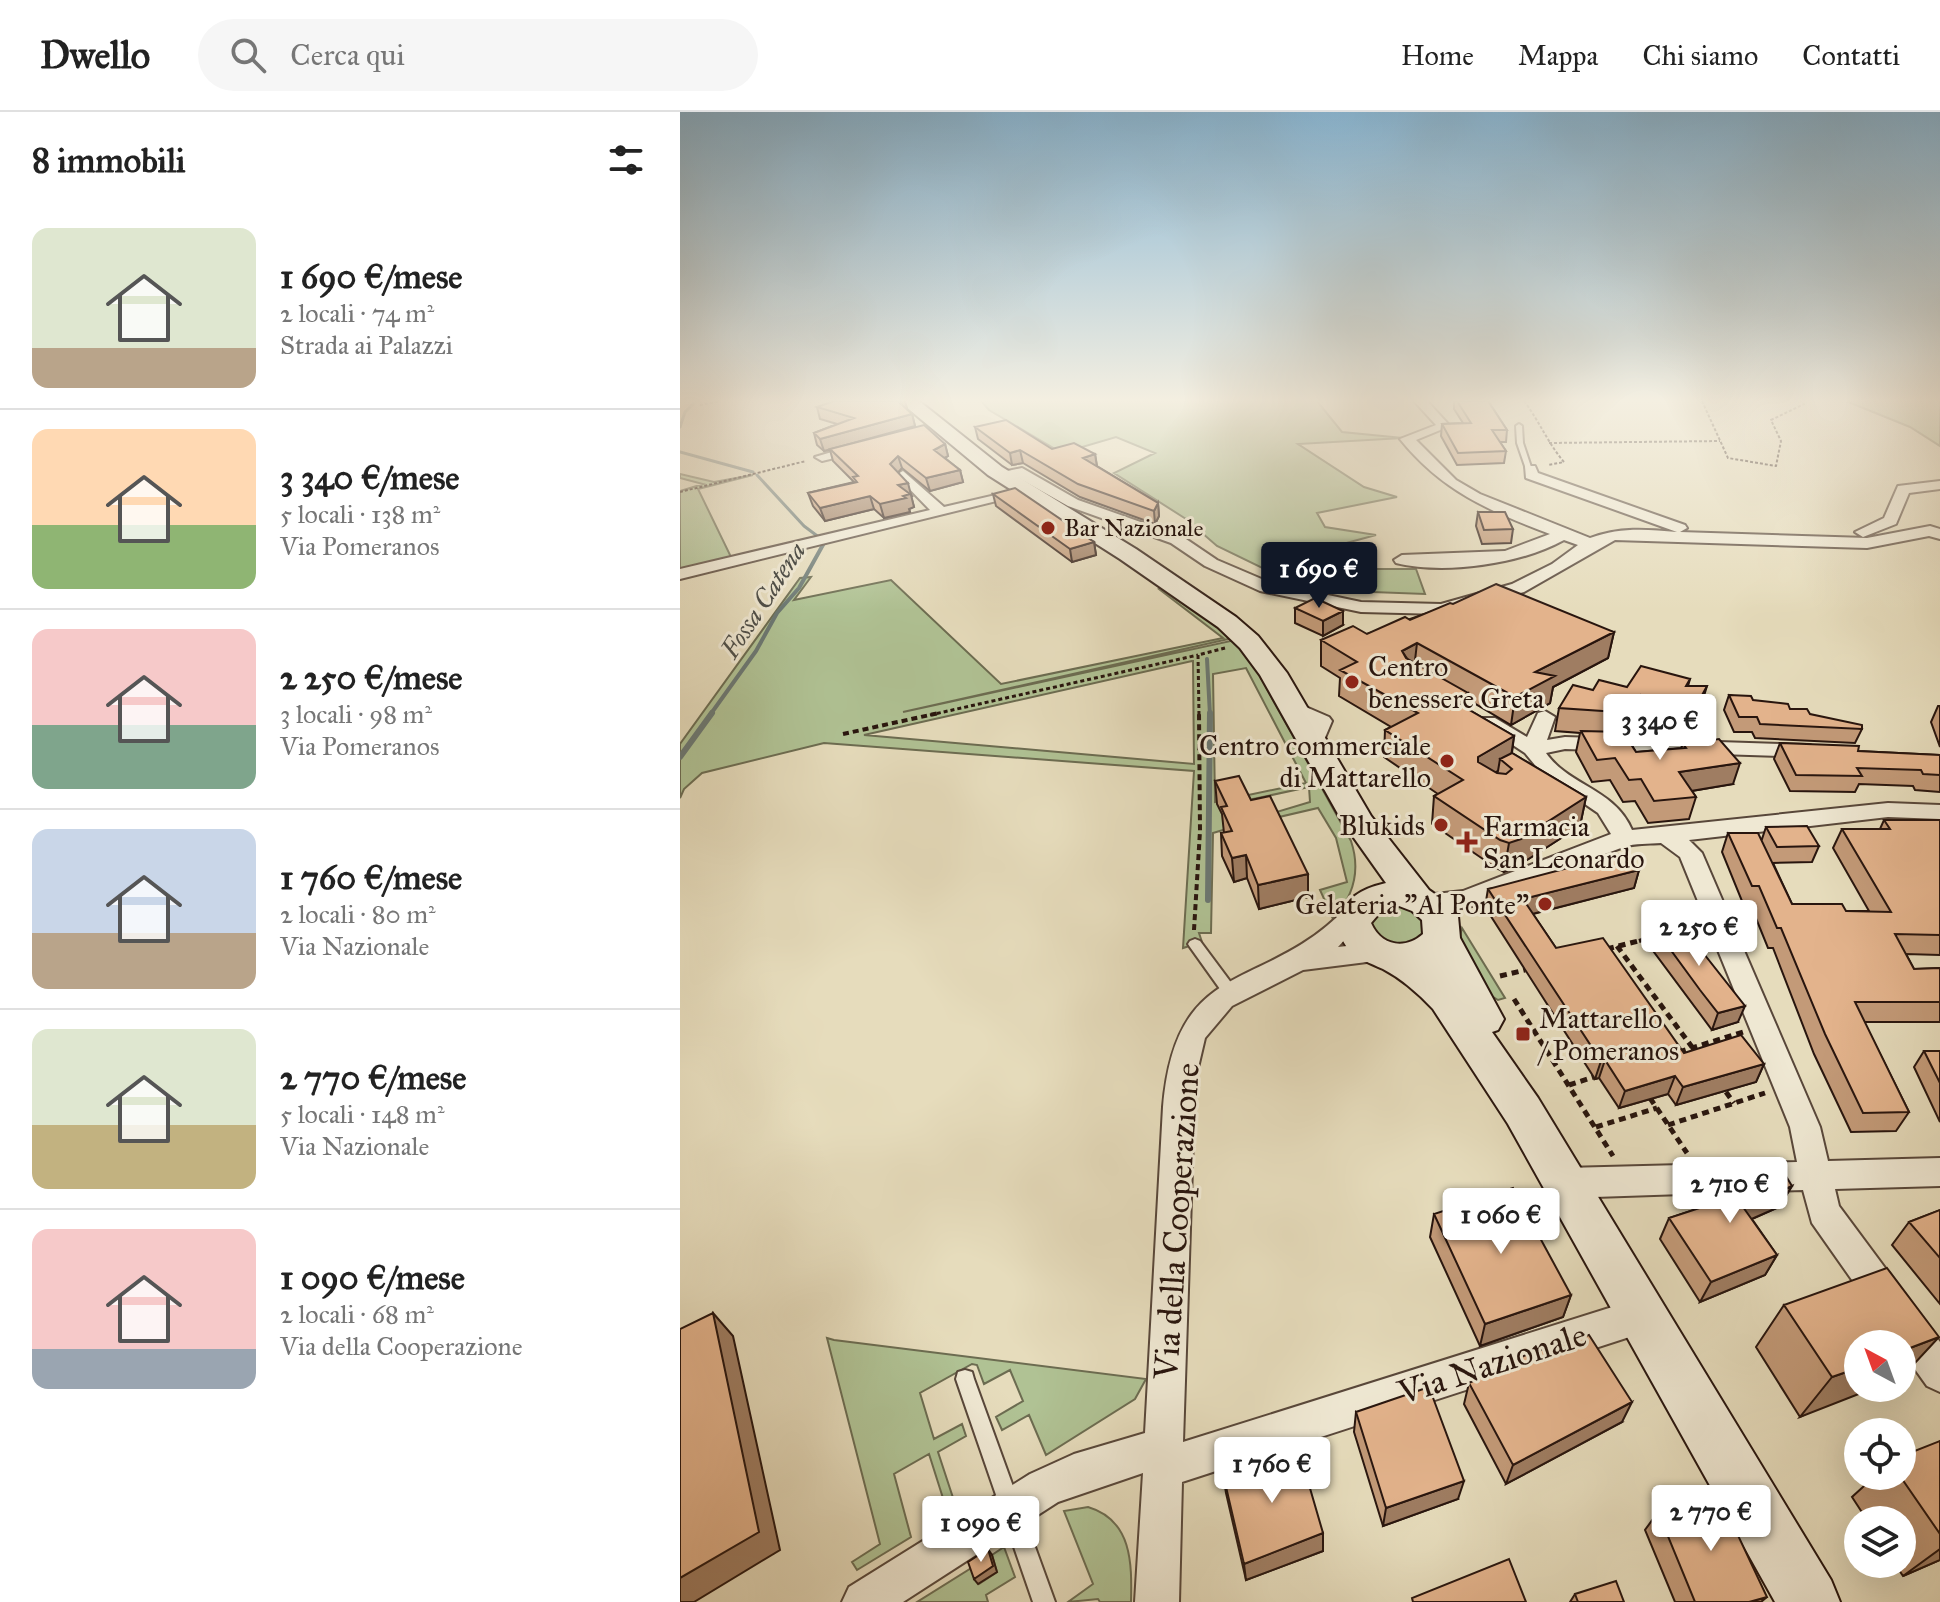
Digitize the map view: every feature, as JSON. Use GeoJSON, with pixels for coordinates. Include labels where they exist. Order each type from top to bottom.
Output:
{"type":"FeatureCollection","features":[{"type":"Feature","properties":{"kind":"main road"},"geometry":{"type":"LineString","coordinates":[[1000,471],[1208,608],[1249,642],[1292,707],[1358,821],[1438,912],[1523,1111]]}},
{"type":"Feature","properties":{"kind":"main road"},"geometry":{"type":"LineString","coordinates":[[1358,821],[1366,862],[1360,909],[1353,923],[1355,934],[1384,956],[1431,982],[1447,998],[1523,1111],[1809,1602]]}},
{"type":"Feature","properties":{"kind":"main road"},"geometry":{"type":"LineString","coordinates":[[1360,909],[1387,895],[1438,912]]}},
{"type":"Feature","properties":{"kind":"main road"},"geometry":{"type":"LineString","coordinates":[[1384,956],[1424,955],[1438,912]]}},
{"type":"Feature","properties":{"kind":"street"},"geometry":{"type":"LineString","coordinates":[[1439,471],[1451,483],[1492,506],[1590,544]]}},
{"type":"Feature","properties":{"kind":"street"},"geometry":{"type":"LineString","coordinates":[[1530,471],[1531,475],[1566,489],[1682,530],[1674,537]]}},
{"type":"Feature","properties":{"kind":"street"},"geometry":{"type":"LineString","coordinates":[[903,475],[940,512]]}},
{"type":"Feature","properties":{"kind":"street"},"geometry":{"type":"LineString","coordinates":[[680,574],[940,512],[1016,479],[1177,540],[1211,563],[1266,587],[1361,607],[1441,609],[1518,588],[1558,568],[1590,544],[1612,535],[1639,533],[1787,542],[1842,540],[1867,543],[1930,531],[1940,534]]}},
{"type":"Feature","properties":{"kind":"street"},"geometry":{"type":"LineString","coordinates":[[1842,540],[1891,521],[1903,489],[1940,485]]}},
{"type":"Feature","properties":{"kind":"street"},"geometry":{"type":"LineString","coordinates":[[1402,560],[1506,557],[1544,546],[1562,534]]}},
{"type":"Feature","properties":{"kind":"street"},"geometry":{"type":"LineString","coordinates":[[1466,710],[1589,793],[1620,820],[1624,838]]}},
{"type":"Feature","properties":{"kind":"street"},"geometry":{"type":"LineString","coordinates":[[1534,758],[1545,717]]}},
{"type":"Feature","properties":{"kind":"street"},"geometry":{"type":"LineString","coordinates":[[1534,758],[1565,743],[1827,752]]}},
{"type":"Feature","properties":{"kind":"street"},"geometry":{"type":"LineString","coordinates":[[1438,912],[1624,838],[1888,810],[1940,812]]}},
{"type":"Feature","properties":{"kind":"street"},"geometry":{"type":"LineString","coordinates":[[1666,835],[1690,853],[1805,1127],[1824,1212],[1940,1373]]}},
{"type":"Feature","properties":{"kind":"street","name":"Via della Cooperazione"},"geometry":{"type":"LineString","coordinates":[[1157,1602],[1180,1080],[1192,1036],[1201,1019],[1230,992],[1299,960],[1339,932],[1360,909]]}},
{"type":"Feature","properties":{"kind":"street","name":"Via della Cooperazione"},"geometry":{"type":"LineString","coordinates":[[1299,960],[1384,956]]}},
{"type":"Feature","properties":{"kind":"street"},"geometry":{"type":"LineString","coordinates":[[1565,1183],[1940,1172]]}},
{"type":"Feature","properties":{"kind":"street","name":"Via Nazionale"},"geometry":{"type":"LineString","coordinates":[[1161,1458],[1641,1316]]}},
{"type":"Feature","properties":{"kind":"street"},"geometry":{"type":"LineString","coordinates":[[864,1602],[1011,1508],[1074,1474],[1161,1458]]}},
{"type":"Feature","properties":{"kind":"lane"},"geometry":{"type":"LineString","coordinates":[[1195,944],[1230,992]]}},
{"type":"Feature","properties":{"kind":"lane"},"geometry":{"type":"LineString","coordinates":[[965,1379],[1044,1602]]}},
{"type":"Feature","properties":{"kind":"path"},"geometry":{"type":"LineString","coordinates":[[680,492],[767,471]]}},
{"type":"Feature","properties":{"kind":"path"},"geometry":{"type":"LineString","coordinates":[[843,734],[1249,642]]}},
{"type":"Feature","properties":{"kind":"path"},"geometry":{"type":"LineString","coordinates":[[1195,944],[1200,831],[1198,655]]}},
{"type":"Feature","properties":{"kind":"path"},"geometry":{"type":"LineString","coordinates":[[1676,931],[1706,924]]}},
{"type":"Feature","properties":{"kind":"path"},"geometry":{"type":"LineString","coordinates":[[1603,950],[1661,935]]}},
{"type":"Feature","properties":{"kind":"path"},"geometry":{"type":"LineString","coordinates":[[1617,946],[1699,1056]]}},
{"type":"Feature","properties":{"kind":"path"},"geometry":{"type":"LineString","coordinates":[[1500,976],[1525,970]]}},
{"type":"Feature","properties":{"kind":"path"},"geometry":{"type":"LineString","coordinates":[[1514,999],[1616,1163]]}},
{"type":"Feature","properties":{"kind":"path"},"geometry":{"type":"LineString","coordinates":[[1667,1055],[1751,1029]]}},
{"type":"Feature","properties":{"kind":"path"},"geometry":{"type":"LineString","coordinates":[[1569,1085],[1594,1077]]}},
{"type":"Feature","properties":{"kind":"path"},"geometry":{"type":"LineString","coordinates":[[1668,1125],[1787,1085]]}},
{"type":"Feature","properties":{"kind":"path"},"geometry":{"type":"LineString","coordinates":[[1643,1087],[1691,1160]]}},
{"type":"Feature","properties":{"kind":"path"},"geometry":{"type":"LineString","coordinates":[[1726,1092],[1734,1103]]}},
{"type":"Feature","properties":{"kind":"path"},"geometry":{"type":"LineString","coordinates":[[1596,1127],[1657,1108]]}},
{"type":"Feature","properties":{"kind":"green space"},"geometry":{"type":"Polygon","coordinates":[[[1119,471],[1339,471],[1364,487],[1397,497],[1317,513],[1325,527],[1376,535],[1320,550],[1354,569],[1416,569],[1425,594],[1345,591],[1279,576],[1217,546],[1186,519],[1114,473],[1119,471]]]}},
{"type":"Feature","properties":{"kind":"green space"},"geometry":{"type":"Polygon","coordinates":[[[680,474],[714,482],[753,475],[698,489],[732,559],[680,571],[680,491],[703,484],[680,478],[680,474]]]}},
{"type":"Feature","properties":{"kind":"green space"},"geometry":{"type":"Polygon","coordinates":[[[811,577],[794,600],[891,580],[1001,684],[1223,638],[1159,589],[1164,587],[1233,638],[903,712],[1235,640],[1251,660],[1351,841],[1355,873],[1346,901],[1333,919],[1320,890],[1347,882],[1336,838],[1318,808],[1223,830],[1213,833],[1211,933],[1199,933],[1202,942],[1183,948],[1194,771],[824,743],[702,773],[684,789],[680,798],[680,744],[800,578],[811,577]],[[1192,661],[864,735],[1194,764],[1192,661]],[[1246,668],[1213,674],[1215,802],[1306,783],[1246,668]],[[1309,787],[1253,799],[1260,817],[1310,802],[1309,787]]]}},
{"type":"Feature","properties":{"kind":"green space"},"geometry":{"type":"Polygon","coordinates":[[[1399,904],[1422,915],[1424,936],[1409,943],[1395,944],[1369,928],[1375,911],[1399,904]]]}},
{"type":"Feature","properties":{"kind":"green space"},"geometry":{"type":"Polygon","coordinates":[[[1462,928],[1505,998],[1498,1000],[1487,993],[1458,944],[1462,928]]]}},
{"type":"Feature","properties":{"kind":"green space"},"geometry":{"type":"Polygon","coordinates":[[[827,1338],[1146,1379],[1135,1399],[1046,1455],[1029,1415],[1002,1430],[996,1417],[1023,1401],[1010,1370],[984,1384],[977,1365],[972,1364],[920,1393],[934,1439],[962,1424],[966,1436],[938,1452],[957,1510],[948,1514],[929,1454],[894,1474],[911,1537],[857,1570],[852,1562],[880,1544],[827,1338]]]}},
{"type":"Feature","properties":{"kind":"green space"},"geometry":{"type":"Polygon","coordinates":[[[1088,1507],[1103,1513],[1121,1532],[1129,1558],[1131,1602],[1100,1602],[1098,1599],[1068,1602],[1093,1584],[1064,1511],[1088,1507]]]}},
{"type":"Feature","properties":{"kind":"green space"},"geometry":{"type":"Polygon","coordinates":[[[1004,1547],[1015,1577],[986,1595],[988,1602],[917,1602],[973,1567],[979,1584],[997,1572],[992,1555],[1004,1547]]]}},
{"type":"Feature","properties":{"kind":"building"},"geometry":{"type":"Polygon","coordinates":[[[852,471],[896,471],[908,483],[898,485],[910,494],[903,496],[906,498],[880,504],[870,496],[820,508],[808,493],[857,482],[853,477],[858,476],[852,471]]]}},
{"type":"Feature","properties":{"kind":"building"},"geometry":{"type":"Polygon","coordinates":[[[916,471],[958,471],[926,478],[916,471]]]}},
{"type":"Feature","properties":{"kind":"building"},"geometry":{"type":"Polygon","coordinates":[[[1055,471],[1104,471],[1158,503],[1154,511],[1078,484],[1055,471]]]}},
{"type":"Feature","properties":{"kind":"building"},"geometry":{"type":"Polygon","coordinates":[[[1015,488],[1094,542],[1070,549],[993,494],[1015,488]]]}},
{"type":"Feature","properties":{"kind":"building"},"geometry":{"type":"Polygon","coordinates":[[[1478,512],[1505,512],[1513,529],[1484,530],[1478,512]]]}},
{"type":"Feature","properties":{"kind":"building"},"geometry":{"type":"Polygon","coordinates":[[[1496,584],[1614,632],[1535,672],[1555,676],[1515,697],[1417,643],[1402,651],[1406,658],[1468,693],[1454,701],[1514,736],[1478,757],[1478,762],[1497,773],[1506,774],[1512,769],[1500,759],[1512,753],[1586,797],[1521,839],[1509,843],[1434,796],[1463,780],[1385,730],[1418,713],[1340,670],[1357,662],[1321,640],[1353,626],[1367,634],[1405,617],[1410,620],[1453,604],[1496,584]]]}},
{"type":"Feature","properties":{"kind":"building"},"geometry":{"type":"Polygon","coordinates":[[[1315,598],[1343,611],[1323,621],[1295,608],[1315,598]]]}},
{"type":"Feature","properties":{"kind":"building"},"geometry":{"type":"Polygon","coordinates":[[[1641,666],[1690,679],[1686,686],[1707,686],[1694,710],[1641,695],[1632,713],[1559,708],[1573,685],[1593,690],[1599,680],[1627,687],[1641,666]]]}},
{"type":"Feature","properties":{"kind":"building"},"geometry":{"type":"Polygon","coordinates":[[[1729,695],[1788,704],[1790,709],[1807,709],[1810,714],[1862,725],[1862,729],[1760,724],[1757,717],[1739,717],[1729,695]]]}},
{"type":"Feature","properties":{"kind":"building"},"geometry":{"type":"Polygon","coordinates":[[[1581,731],[1623,732],[1636,752],[1686,748],[1683,744],[1719,739],[1740,763],[1679,772],[1696,797],[1654,801],[1641,779],[1629,780],[1615,758],[1597,760],[1581,731]]]}},
{"type":"Feature","properties":{"kind":"building"},"geometry":{"type":"Polygon","coordinates":[[[1780,743],[1859,746],[1858,751],[1940,755],[1940,775],[1923,774],[1921,770],[1857,768],[1862,776],[1796,775],[1780,743]]]}},
{"type":"Feature","properties":{"kind":"building"},"geometry":{"type":"Polygon","coordinates":[[[1239,776],[1251,800],[1270,796],[1308,874],[1258,885],[1246,855],[1232,858],[1221,833],[1232,831],[1221,807],[1227,806],[1215,781],[1239,776]]]}},
{"type":"Feature","properties":{"kind":"building"},"geometry":{"type":"Polygon","coordinates":[[[1884,820],[1940,820],[1940,935],[1895,934],[1914,969],[1940,968],[1940,1002],[1855,1002],[1909,1112],[1863,1113],[1825,1034],[1781,928],[1777,928],[1759,886],[1752,886],[1728,833],[1758,833],[1792,904],[1842,904],[1846,911],[1891,912],[1842,829],[1890,829],[1884,820]]]}},
{"type":"Feature","properties":{"kind":"building"},"geometry":{"type":"Polygon","coordinates":[[[1807,826],[1819,846],[1777,847],[1766,827],[1807,826]]]}},
{"type":"Feature","properties":{"kind":"building"},"geometry":{"type":"Polygon","coordinates":[[[1625,853],[1639,870],[1523,899],[1556,948],[1603,938],[1684,1053],[1741,1035],[1764,1064],[1683,1087],[1675,1076],[1625,1091],[1605,1060],[1601,1061],[1488,889],[1625,853]]]}},
{"type":"Feature","properties":{"kind":"building"},"geometry":{"type":"Polygon","coordinates":[[[1678,921],[1745,1006],[1718,1013],[1654,927],[1678,921]]]}},
{"type":"Feature","properties":{"kind":"building"},"geometry":{"type":"Polygon","coordinates":[[[1924,1051],[1940,1051],[1940,1083],[1924,1051]]]}},
{"type":"Feature","properties":{"kind":"building"},"geometry":{"type":"Polygon","coordinates":[[[1784,1173],[1792,1186],[1743,1207],[1777,1255],[1711,1282],[1669,1218],[1727,1199],[1709,1175],[1784,1173]]]}},
{"type":"Feature","properties":{"kind":"building"},"geometry":{"type":"Polygon","coordinates":[[[1513,1188],[1571,1295],[1485,1324],[1434,1214],[1513,1188]]]}},
{"type":"Feature","properties":{"kind":"building"},"geometry":{"type":"Polygon","coordinates":[[[1940,1210],[1940,1258],[1909,1222],[1940,1210]]]}},
{"type":"Feature","properties":{"kind":"building"},"geometry":{"type":"Polygon","coordinates":[[[1887,1268],[1939,1337],[1916,1346],[1916,1330],[1844,1330],[1844,1373],[1832,1377],[1784,1305],[1887,1268]]]}},
{"type":"Feature","properties":{"kind":"building"},"geometry":{"type":"Polygon","coordinates":[[[713,1313],[759,1532],[680,1578],[680,1329],[713,1313]]]}},
{"type":"Feature","properties":{"kind":"building"},"geometry":{"type":"Polygon","coordinates":[[[1589,1335],[1632,1402],[1513,1465],[1469,1383],[1528,1354],[1589,1335]]]}},
{"type":"Feature","properties":{"kind":"building"},"geometry":{"type":"Polygon","coordinates":[[[1429,1387],[1464,1481],[1386,1508],[1356,1412],[1429,1387]]]}},
{"type":"Feature","properties":{"kind":"building"},"geometry":{"type":"Polygon","coordinates":[[[1940,1441],[1940,1534],[1910,1490],[1916,1490],[1916,1450],[1940,1441]]]}},
{"type":"Feature","properties":{"kind":"building"},"geometry":{"type":"Polygon","coordinates":[[[1298,1447],[1323,1533],[1244,1564],[1223,1474],[1298,1447]]]}},
{"type":"Feature","properties":{"kind":"building"},"geometry":{"type":"Polygon","coordinates":[[[1719,1495],[1767,1597],[1749,1602],[1695,1602],[1658,1512],[1719,1495]]]}},
{"type":"Feature","properties":{"kind":"building"},"geometry":{"type":"Polygon","coordinates":[[[988,1549],[993,1566],[974,1579],[968,1562],[988,1549]]]}},
{"type":"Feature","properties":{"kind":"building"},"geometry":{"type":"Polygon","coordinates":[[[1509,1559],[1526,1602],[1413,1602],[1412,1598],[1509,1559]]]}},
{"type":"Feature","properties":{"kind":"building"},"geometry":{"type":"Polygon","coordinates":[[[1616,1581],[1624,1602],[1578,1602],[1575,1594],[1616,1581]]]}},
{"type":"Feature","properties":{"kind":"waterway","name":"Fossa Catena"},"geometry":{"type":"LineString","coordinates":[[748,471],[753,472]]}},
{"type":"Feature","properties":{"kind":"waterway","name":"Fossa Catena"},"geometry":{"type":"LineString","coordinates":[[757,475],[804,526],[820,538]]}},
{"type":"Feature","properties":{"kind":"waterway","name":"Fossa Catena"},"geometry":{"type":"LineString","coordinates":[[710,715],[756,651],[777,613],[799,588],[824,543]]}},
{"type":"Feature","properties":{"kind":"waterway"},"geometry":{"type":"LineString","coordinates":[[1207,659],[1210,715]]}},
{"type":"Feature","properties":{"kind":"waterway","name":"Fossa Catena"},"geometry":{"type":"LineString","coordinates":[[680,757],[712,713]]}},
{"type":"Feature","properties":{"kind":"waterway"},"geometry":{"type":"LineString","coordinates":[[1208,900],[1210,715]]}},
{"type":"Feature","properties":{"kind":"place","name":"Bar Nazionale"},"geometry":{"type":"Point","coordinates":[1048,528]}},
{"type":"Feature","properties":{"kind":"place","name":"Centro benessere Greta"},"geometry":{"type":"Point","coordinates":[1352,682]}},
{"type":"Feature","properties":{"kind":"place","name":"Centro commerciale di Mattarello"},"geometry":{"type":"Point","coordinates":[1447,761]}},
{"type":"Feature","properties":{"kind":"place","name":"Blukids"},"geometry":{"type":"Point","coordinates":[1441,825]}},
{"type":"Feature","properties":{"kind":"place","name":"Farmacia San Leonardo"},"geometry":{"type":"Point","coordinates":[1467,842]}},
{"type":"Feature","properties":{"kind":"place","name":"Gelateria \"Al Ponte\""},"geometry":{"type":"Point","coordinates":[1545,904]}},
{"type":"Feature","properties":{"kind":"place","name":"Mattarello / Pomeranos"},"geometry":{"type":"Point","coordinates":[1523,1034]}}]}
